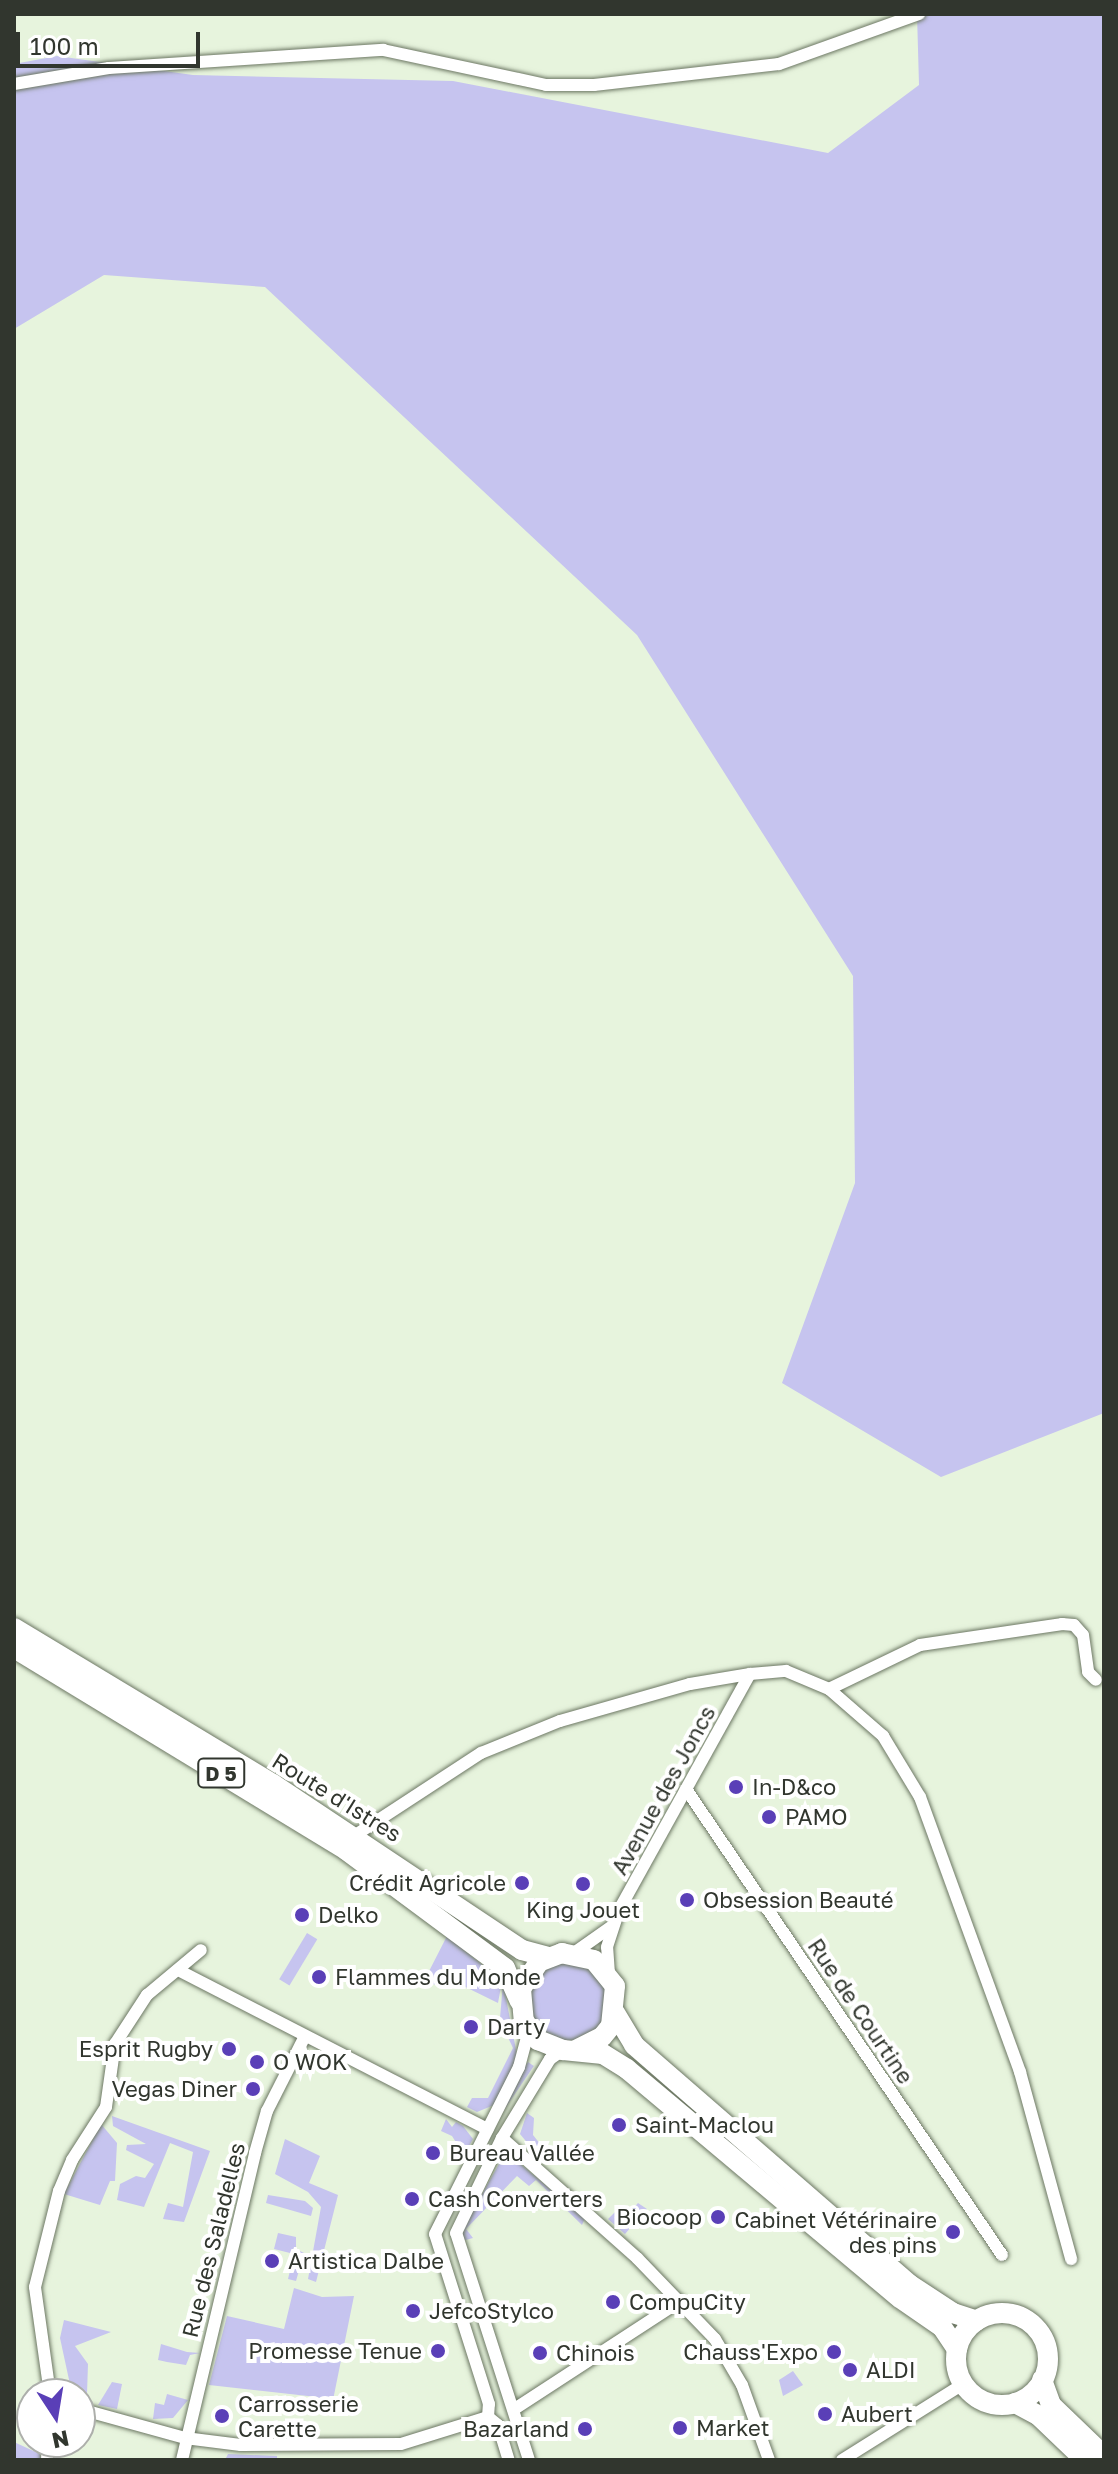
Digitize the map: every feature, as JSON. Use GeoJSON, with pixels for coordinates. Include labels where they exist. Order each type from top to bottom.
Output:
{"type":"FeatureCollection","features":[{"type":"Feature","properties":{"kind":"main road","name":"Route d'Istres"},"geometry":{"type":"LineString","coordinates":[[14,1628],[354,1836],[522,1950],[549,1957]]}},
{"type":"Feature","properties":{"kind":"main road","name":"Route d'Istres"},"geometry":{"type":"LineString","coordinates":[[14,1648],[346,1850],[505,1968],[520,2001]]}},
{"type":"Feature","properties":{"kind":"main road"},"geometry":{"type":"LineString","coordinates":[[977,2321],[953,2313],[909,2284],[634,2045],[615,2013],[609,1974],[594,1960],[574,1953],[549,1957],[531,1970],[520,2001],[529,2030],[570,2050],[603,2054],[627,2069],[900,2298],[942,2327],[957,2349],[963,2384],[981,2400],[1015,2403],[1039,2416],[1085,2460]]}},
{"type":"Feature","properties":{"kind":"main road"},"geometry":{"type":"LineString","coordinates":[[570,2050],[602,2037],[615,2013]]}},
{"type":"Feature","properties":{"kind":"main road"},"geometry":{"type":"LineString","coordinates":[[957,2349],[977,2321],[999,2313],[1033,2325],[1047,2357],[1042,2380],[1051,2405],[1104,2456]]}},
{"type":"Feature","properties":{"kind":"main road"},"geometry":{"type":"LineString","coordinates":[[1015,2403],[1042,2380]]}},
{"type":"Feature","properties":{"kind":"street"},"geometry":{"type":"LineString","coordinates":[[14,84],[109,68],[367,51],[451,62],[546,85],[594,85],[779,64],[919,14]]}},
{"type":"Feature","properties":{"kind":"street"},"geometry":{"type":"LineString","coordinates":[[829,1689],[920,1645],[1062,1624],[1074,1625],[1083,1635],[1088,1672],[1096,1680]]}},
{"type":"Feature","properties":{"kind":"street"},"geometry":{"type":"LineString","coordinates":[[354,1836],[494,1748],[560,1721],[690,1684],[750,1674],[786,1671],[829,1689],[883,1736],[920,1797],[1020,2072],[1071,2259]]}},
{"type":"Feature","properties":{"kind":"street","name":"Avenue des Joncs"},"geometry":{"type":"LineString","coordinates":[[609,1974],[612,1926],[750,1674]]}},
{"type":"Feature","properties":{"kind":"street","name":"Rue de Courtine"},"geometry":{"type":"LineString","coordinates":[[686,1789],[1002,2255]]}},
{"type":"Feature","properties":{"kind":"street","name":"Avenue des Joncs"},"geometry":{"type":"LineString","coordinates":[[574,1953],[612,1926]]}},
{"type":"Feature","properties":{"kind":"street"},"geometry":{"type":"LineString","coordinates":[[48,2378],[35,2287],[59,2191],[72,2160],[106,2107],[115,2044],[147,1995],[201,1950]]}},
{"type":"Feature","properties":{"kind":"street"},"geometry":{"type":"LineString","coordinates":[[178,1970],[487,2129]]}},
{"type":"Feature","properties":{"kind":"street"},"geometry":{"type":"LineString","coordinates":[[509,2460],[435,2234],[519,2067],[529,2030]]}},
{"type":"Feature","properties":{"kind":"street","name":"Rue des Saladelles"},"geometry":{"type":"LineString","coordinates":[[182,2460],[267,2111],[305,2036]]}},
{"type":"Feature","properties":{"kind":"street"},"geometry":{"type":"LineString","coordinates":[[529,2460],[456,2233],[502,2138],[550,2059],[570,2050]]}},
{"type":"Feature","properties":{"kind":"street"},"geometry":{"type":"LineString","coordinates":[[502,2138],[680,2301],[726,2356],[769,2460]]}},
{"type":"Feature","properties":{"kind":"street"},"geometry":{"type":"LineString","coordinates":[[96,2413],[185,2438],[241,2445],[382,2446],[513,2408],[680,2301]]}},
{"type":"Feature","properties":{"kind":"street"},"geometry":{"type":"LineString","coordinates":[[842,2460],[963,2384]]}},
{"type":"Feature","properties":{"kind":"street"},"geometry":{"type":"LineString","coordinates":[[492,2415],[513,2408]]}},
{"type":"Feature","properties":{"kind":"shaded area"},"geometry":{"type":"Polygon","coordinates":[[[917,14],[1104,14],[1104,1413],[941,1477],[782,1383],[855,1183],[853,976],[637,635],[265,287],[104,275],[14,329],[14,64],[57,56],[193,75],[453,81],[828,153],[919,85],[917,14]]]}},
{"type":"Feature","properties":{"kind":"shaded area"},"geometry":{"type":"Polygon","coordinates":[[[307,1933],[317,1939],[289,1985],[279,1979],[307,1933]]]}},
{"type":"Feature","properties":{"kind":"shaded area"},"geometry":{"type":"Polygon","coordinates":[[[447,1936],[502,1981],[498,2003],[441,1975],[436,1985],[424,1981],[447,1936]]]}},
{"type":"Feature","properties":{"kind":"shaded area"},"geometry":{"type":"Polygon","coordinates":[[[560,1963],[576,1963],[590,1969],[601,1980],[607,2002],[601,2024],[590,2035],[576,2041],[560,2041],[546,2035],[535,2024],[529,2010],[529,1994],[535,1980],[546,1969],[560,1963]]]}},
{"type":"Feature","properties":{"kind":"shaded area"},"geometry":{"type":"Polygon","coordinates":[[[503,1983],[518,2060],[494,2105],[477,2112],[467,2107],[472,2098],[488,2098],[513,2048],[505,2031],[508,2023],[500,2018],[503,1983]]]}},
{"type":"Feature","properties":{"kind":"shaded area"},"geometry":{"type":"Polygon","coordinates":[[[528,2062],[534,2066],[490,2131],[484,2127],[528,2062]]]}},
{"type":"Feature","properties":{"kind":"shaded area"},"geometry":{"type":"Polygon","coordinates":[[[527,2113],[534,2118],[533,2135],[541,2145],[535,2152],[520,2134],[527,2113]]]}},
{"type":"Feature","properties":{"kind":"shaded area"},"geometry":{"type":"Polygon","coordinates":[[[112,2116],[210,2151],[184,2222],[163,2219],[168,2203],[183,2207],[193,2152],[170,2143],[144,2207],[117,2200],[120,2184],[136,2176],[145,2178],[154,2164],[126,2150],[127,2145],[146,2144],[113,2126],[112,2116]]]}},
{"type":"Feature","properties":{"kind":"shaded area"},"geometry":{"type":"Polygon","coordinates":[[[446,2119],[452,2127],[456,2122],[463,2126],[473,2139],[464,2155],[452,2136],[441,2131],[446,2119]]]}},
{"type":"Feature","properties":{"kind":"shaded area"},"geometry":{"type":"Polygon","coordinates":[[[101,2124],[117,2143],[115,2181],[110,2181],[100,2205],[64,2194],[101,2124]]]}},
{"type":"Feature","properties":{"kind":"shaded area"},"geometry":{"type":"Polygon","coordinates":[[[285,2139],[320,2156],[309,2183],[338,2195],[316,2282],[308,2279],[321,2207],[308,2192],[275,2174],[285,2139]]]}},
{"type":"Feature","properties":{"kind":"shaded area"},"geometry":{"type":"Polygon","coordinates":[[[506,2161],[519,2163],[585,2218],[582,2225],[536,2180],[529,2186],[517,2176],[466,2229],[473,2238],[462,2241],[463,2228],[499,2164],[506,2161]]]}},
{"type":"Feature","properties":{"kind":"shaded area"},"geometry":{"type":"Polygon","coordinates":[[[268,2195],[305,2201],[313,2208],[311,2216],[266,2203],[268,2195]]]}},
{"type":"Feature","properties":{"kind":"shaded area"},"geometry":{"type":"Polygon","coordinates":[[[638,2203],[647,2209],[625,2234],[608,2219],[615,2212],[624,2219],[638,2203]]]}},
{"type":"Feature","properties":{"kind":"shaded area"},"geometry":{"type":"Polygon","coordinates":[[[278,2233],[296,2237],[296,2249],[304,2253],[296,2281],[288,2279],[294,2254],[274,2249],[278,2233]]]}},
{"type":"Feature","properties":{"kind":"shaded area"},"geometry":{"type":"Polygon","coordinates":[[[294,2288],[322,2297],[354,2296],[332,2405],[317,2397],[209,2385],[227,2316],[284,2329],[294,2288]]]}},
{"type":"Feature","properties":{"kind":"shaded area"},"geometry":{"type":"Polygon","coordinates":[[[64,2320],[111,2332],[75,2346],[88,2364],[88,2378],[69,2378],[60,2338],[64,2320]]]}},
{"type":"Feature","properties":{"kind":"shaded area"},"geometry":{"type":"Polygon","coordinates":[[[161,2344],[200,2353],[190,2355],[186,2365],[158,2360],[161,2344]]]}},
{"type":"Feature","properties":{"kind":"shaded area"},"geometry":{"type":"Polygon","coordinates":[[[793,2371],[803,2385],[783,2396],[779,2380],[793,2371]]]}},
{"type":"Feature","properties":{"kind":"shaded area"},"geometry":{"type":"Polygon","coordinates":[[[112,2382],[122,2384],[117,2409],[98,2405],[112,2382]]]}},
{"type":"Feature","properties":{"kind":"shaded area"},"geometry":{"type":"Polygon","coordinates":[[[167,2394],[188,2400],[173,2418],[153,2419],[155,2403],[164,2405],[167,2394]]]}},
{"type":"Feature","properties":{"kind":"shaded area"},"geometry":{"type":"Polygon","coordinates":[[[14,2442],[16,2458],[41,2460],[14,2460],[14,2442]]]}},
{"type":"Feature","properties":{"kind":"shaded area"},"geometry":{"type":"Polygon","coordinates":[[[228,2454],[277,2456],[277,2460],[225,2460],[228,2454]]]}},
{"type":"Feature","properties":{"kind":"place","name":"In-D&co"},"geometry":{"type":"Point","coordinates":[736,1787]}},
{"type":"Feature","properties":{"kind":"place","name":"PAMO"},"geometry":{"type":"Point","coordinates":[769,1817]}},
{"type":"Feature","properties":{"kind":"place","name":"Crédit Agricole"},"geometry":{"type":"Point","coordinates":[522,1883]}},
{"type":"Feature","properties":{"kind":"place","name":"King Jouet"},"geometry":{"type":"Point","coordinates":[583,1884]}},
{"type":"Feature","properties":{"kind":"place","name":"Obsession Beauté"},"geometry":{"type":"Point","coordinates":[687,1900]}},
{"type":"Feature","properties":{"kind":"place","name":"Delko"},"geometry":{"type":"Point","coordinates":[302,1915]}},
{"type":"Feature","properties":{"kind":"place","name":"Flammes du Monde"},"geometry":{"type":"Point","coordinates":[319,1977]}},
{"type":"Feature","properties":{"kind":"place","name":"Darty"},"geometry":{"type":"Point","coordinates":[471,2027]}},
{"type":"Feature","properties":{"kind":"place","name":"Esprit Rugby"},"geometry":{"type":"Point","coordinates":[229,2049]}},
{"type":"Feature","properties":{"kind":"place","name":"O WOK"},"geometry":{"type":"Point","coordinates":[257,2062]}},
{"type":"Feature","properties":{"kind":"place","name":"Vegas Diner"},"geometry":{"type":"Point","coordinates":[253,2089]}},
{"type":"Feature","properties":{"kind":"place","name":"Saint-Maclou"},"geometry":{"type":"Point","coordinates":[619,2125]}},
{"type":"Feature","properties":{"kind":"place","name":"Bureau Vallée"},"geometry":{"type":"Point","coordinates":[433,2153]}},
{"type":"Feature","properties":{"kind":"place","name":"Cash Converters"},"geometry":{"type":"Point","coordinates":[412,2199]}},
{"type":"Feature","properties":{"kind":"place","name":"Biocoop"},"geometry":{"type":"Point","coordinates":[718,2217]}},
{"type":"Feature","properties":{"kind":"place","name":"Cabinet Vétérinaire des pins"},"geometry":{"type":"Point","coordinates":[953,2232]}},
{"type":"Feature","properties":{"kind":"place","name":"Artistica Dalbe"},"geometry":{"type":"Point","coordinates":[272,2261]}},
{"type":"Feature","properties":{"kind":"place","name":"CompuCity"},"geometry":{"type":"Point","coordinates":[613,2302]}},
{"type":"Feature","properties":{"kind":"place","name":"JefcoStylco"},"geometry":{"type":"Point","coordinates":[413,2311]}},
{"type":"Feature","properties":{"kind":"place","name":"Promesse Tenue"},"geometry":{"type":"Point","coordinates":[438,2351]}},
{"type":"Feature","properties":{"kind":"place","name":"Chauss'Expo"},"geometry":{"type":"Point","coordinates":[834,2352]}},
{"type":"Feature","properties":{"kind":"place","name":"Chinois"},"geometry":{"type":"Point","coordinates":[540,2353]}},
{"type":"Feature","properties":{"kind":"place","name":"ALDI"},"geometry":{"type":"Point","coordinates":[850,2370]}},
{"type":"Feature","properties":{"kind":"place","name":"Aubert"},"geometry":{"type":"Point","coordinates":[825,2414]}},
{"type":"Feature","properties":{"kind":"place","name":"Carrosserie Carette"},"geometry":{"type":"Point","coordinates":[222,2416]}},
{"type":"Feature","properties":{"kind":"place","name":"Market"},"geometry":{"type":"Point","coordinates":[680,2428]}},
{"type":"Feature","properties":{"kind":"place","name":"Bazarland"},"geometry":{"type":"Point","coordinates":[585,2429]}}]}
